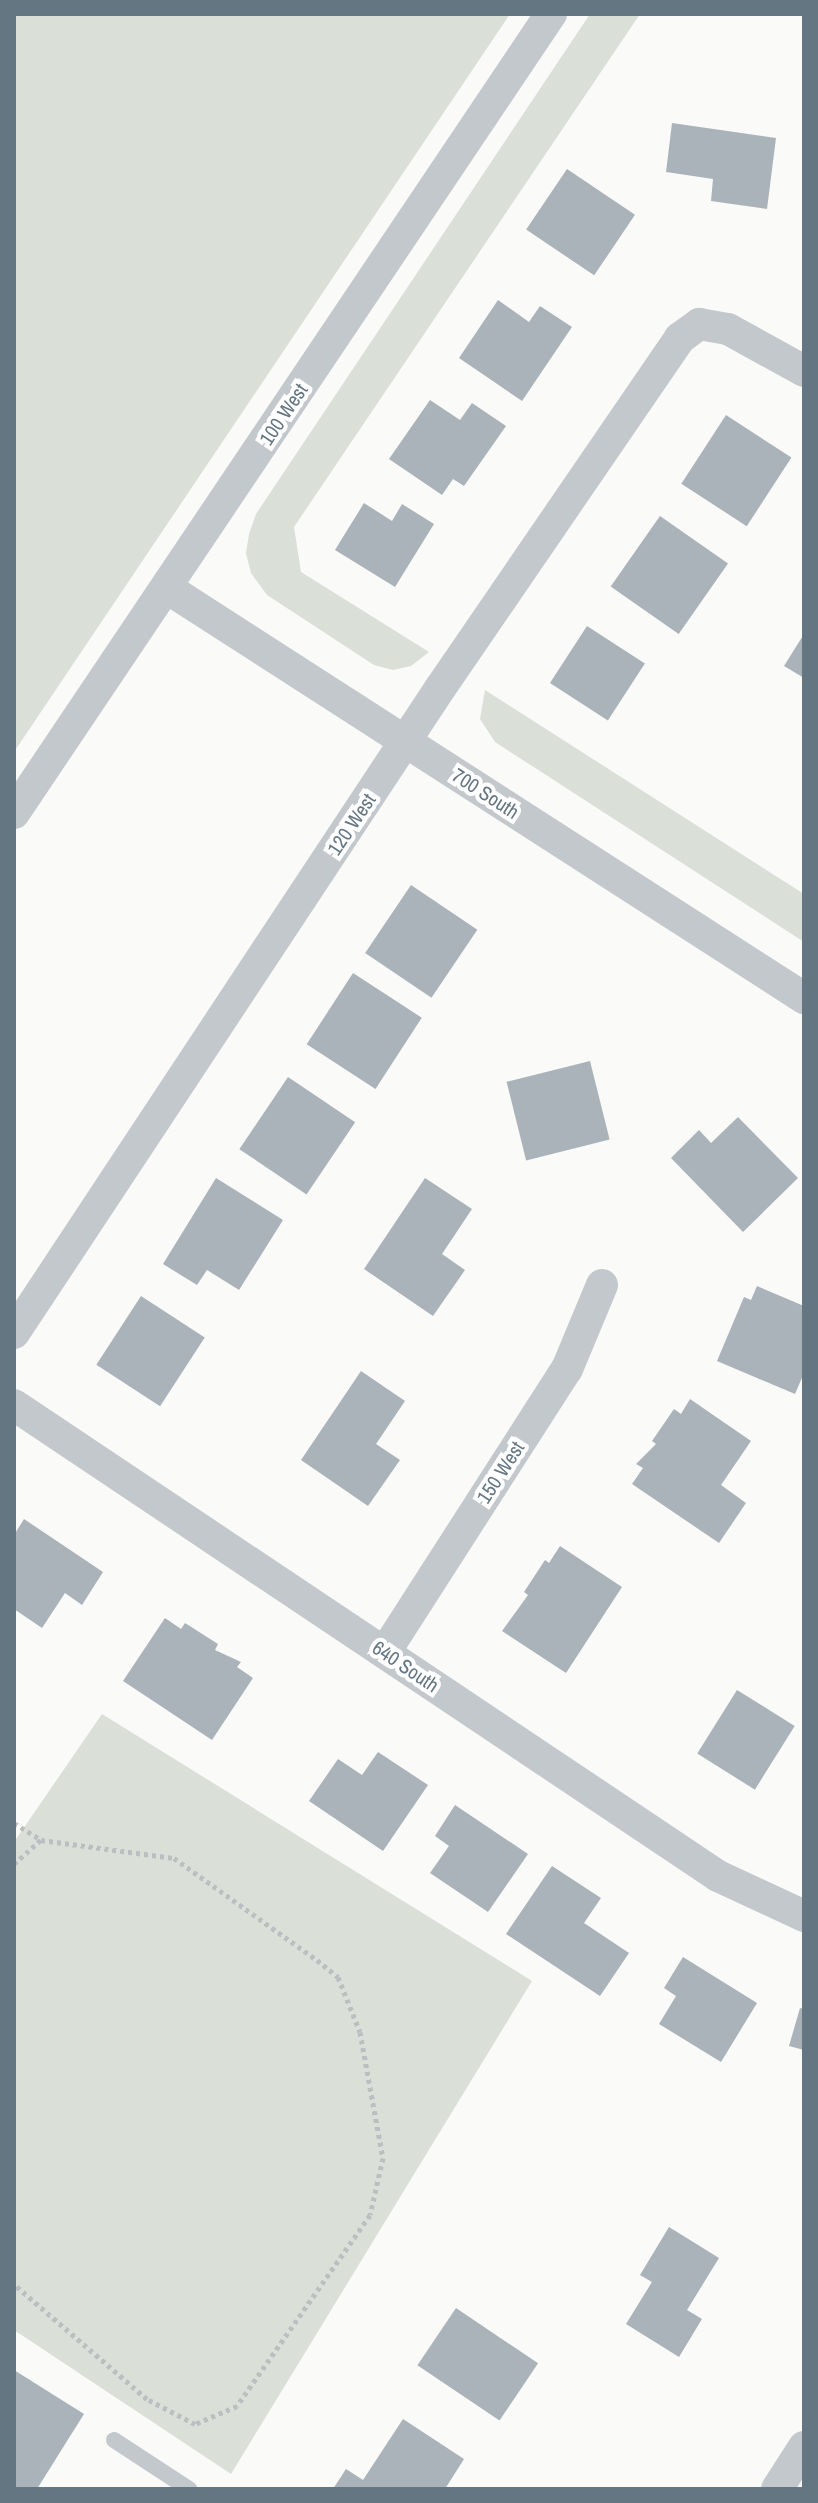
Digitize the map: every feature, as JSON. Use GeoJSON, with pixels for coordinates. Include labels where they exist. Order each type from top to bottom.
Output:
{"type":"FeatureCollection","features":[{"type":"Feature","properties":{"kind":"street","name":"100 West"},"geometry":{"type":"LineString","coordinates":[[14,813],[551,14]]}},
{"type":"Feature","properties":{"kind":"street","name":"120 West"},"geometry":{"type":"LineString","coordinates":[[14,1333],[405,741],[664,358],[699,324],[758,342],[804,371]]}},
{"type":"Feature","properties":{"kind":"street","name":"700 South"},"geometry":{"type":"LineString","coordinates":[[167,588],[804,998]]}},
{"type":"Feature","properties":{"kind":"street","name":"150 West"},"geometry":{"type":"LineString","coordinates":[[385,1652],[567,1369],[602,1285]]}},
{"type":"Feature","properties":{"kind":"street","name":"640 South"},"geometry":{"type":"LineString","coordinates":[[14,1405],[718,1876],[804,1916]]}},
{"type":"Feature","properties":{"kind":"street"},"geometry":{"type":"LineString","coordinates":[[777,2489],[804,2447]]}},
{"type":"Feature","properties":{"kind":"lane"},"geometry":{"type":"LineString","coordinates":[[114,2440],[189,2489]]}},
{"type":"Feature","properties":{"kind":"path"},"geometry":{"type":"LineString","coordinates":[[14,1823],[41,1840],[174,1858],[338,1977],[360,2032],[383,2158],[370,2215],[237,2406],[195,2424],[147,2399],[14,2284]]}},
{"type":"Feature","properties":{"kind":"path"},"geometry":{"type":"LineString","coordinates":[[14,1864],[41,1840]]}},
{"type":"Feature","properties":{"kind":"shaded area"},"geometry":{"type":"Polygon","coordinates":[[[14,14],[510,14],[14,752],[14,14]]]}},
{"type":"Feature","properties":{"kind":"shaded area"},"geometry":{"type":"Polygon","coordinates":[[[590,14],[640,14],[294,527],[301,572],[429,652],[411,666],[393,670],[374,665],[267,595],[251,573],[246,553],[249,534],[256,514],[590,14]]]}},
{"type":"Feature","properties":{"kind":"shaded area"},"geometry":{"type":"Polygon","coordinates":[[[485,690],[804,894],[804,942],[495,742],[480,719],[485,690]]]}},
{"type":"Feature","properties":{"kind":"shaded area"},"geometry":{"type":"Polygon","coordinates":[[[102,1714],[532,1981],[231,2474],[14,2330],[14,1842],[102,1714]]]}},
{"type":"Feature","properties":{"kind":"building"},"geometry":{"type":"Polygon","coordinates":[[[672,123],[776,138],[767,209],[711,201],[713,179],[666,172],[672,123]]]}},
{"type":"Feature","properties":{"kind":"building"},"geometry":{"type":"Polygon","coordinates":[[[567,169],[635,215],[594,275],[526,230],[567,169]]]}},
{"type":"Feature","properties":{"kind":"building"},"geometry":{"type":"Polygon","coordinates":[[[498,300],[529,322],[540,306],[572,327],[522,401],[459,358],[498,300]]]}},
{"type":"Feature","properties":{"kind":"building"},"geometry":{"type":"Polygon","coordinates":[[[430,400],[460,420],[472,403],[506,426],[464,486],[453,479],[442,495],[389,459],[430,400]]]}},
{"type":"Feature","properties":{"kind":"building"},"geometry":{"type":"Polygon","coordinates":[[[726,415],[791,457],[747,526],[681,484],[726,415]]]}},
{"type":"Feature","properties":{"kind":"building"},"geometry":{"type":"Polygon","coordinates":[[[364,503],[392,521],[402,504],[434,524],[395,587],[335,550],[364,503]]]}},
{"type":"Feature","properties":{"kind":"building"},"geometry":{"type":"Polygon","coordinates":[[[660,516],[728,564],[679,634],[611,586],[660,516]]]}},
{"type":"Feature","properties":{"kind":"building"},"geometry":{"type":"Polygon","coordinates":[[[587,626],[645,664],[608,721],[550,683],[587,626]]]}},
{"type":"Feature","properties":{"kind":"building"},"geometry":{"type":"Polygon","coordinates":[[[804,634],[804,678],[784,666],[804,634]]]}},
{"type":"Feature","properties":{"kind":"building"},"geometry":{"type":"Polygon","coordinates":[[[411,885],[477,930],[431,998],[365,953],[411,885]]]}},
{"type":"Feature","properties":{"kind":"building"},"geometry":{"type":"Polygon","coordinates":[[[353,973],[422,1018],[375,1089],[307,1044],[353,973]]]}},
{"type":"Feature","properties":{"kind":"building"},"geometry":{"type":"Polygon","coordinates":[[[590,1061],[610,1140],[526,1160],[507,1082],[590,1061]]]}},
{"type":"Feature","properties":{"kind":"building"},"geometry":{"type":"Polygon","coordinates":[[[288,1077],[355,1122],[307,1194],[239,1149],[288,1077]]]}},
{"type":"Feature","properties":{"kind":"building"},"geometry":{"type":"Polygon","coordinates":[[[738,1117],[798,1178],[743,1232],[671,1158],[699,1130],[711,1143],[738,1117]]]}},
{"type":"Feature","properties":{"kind":"building"},"geometry":{"type":"Polygon","coordinates":[[[216,1178],[283,1220],[239,1290],[207,1270],[197,1285],[163,1264],[216,1178]]]}},
{"type":"Feature","properties":{"kind":"building"},"geometry":{"type":"Polygon","coordinates":[[[425,1178],[472,1209],[442,1254],[465,1270],[433,1316],[364,1269],[425,1178]]]}},
{"type":"Feature","properties":{"kind":"building"},"geometry":{"type":"Polygon","coordinates":[[[757,1286],[804,1306],[804,1373],[795,1394],[717,1361],[744,1297],[751,1300],[757,1286]]]}},
{"type":"Feature","properties":{"kind":"building"},"geometry":{"type":"Polygon","coordinates":[[[141,1296],[205,1337],[160,1406],[96,1365],[141,1296]]]}},
{"type":"Feature","properties":{"kind":"building"},"geometry":{"type":"Polygon","coordinates":[[[361,1371],[405,1401],[376,1444],[400,1460],[368,1506],[301,1460],[361,1371]]]}},
{"type":"Feature","properties":{"kind":"building"},"geometry":{"type":"Polygon","coordinates":[[[690,1399],[751,1441],[721,1485],[746,1503],[719,1543],[632,1484],[643,1468],[636,1464],[656,1444],[652,1441],[674,1409],[681,1414],[690,1399]]]}},
{"type":"Feature","properties":{"kind":"building"},"geometry":{"type":"Polygon","coordinates":[[[24,1519],[103,1572],[82,1605],[65,1593],[42,1628],[14,1609],[14,1535],[24,1519]]]}},
{"type":"Feature","properties":{"kind":"building"},"geometry":{"type":"Polygon","coordinates":[[[560,1546],[622,1587],[566,1673],[502,1631],[528,1595],[524,1592],[545,1560],[549,1563],[560,1546]]]}},
{"type":"Feature","properties":{"kind":"building"},"geometry":{"type":"Polygon","coordinates":[[[165,1618],[181,1629],[185,1623],[218,1644],[215,1650],[241,1662],[237,1667],[253,1678],[212,1740],[123,1681],[165,1618]]]}},
{"type":"Feature","properties":{"kind":"building"},"geometry":{"type":"Polygon","coordinates":[[[737,1690],[795,1726],[755,1790],[697,1754],[737,1690]]]}},
{"type":"Feature","properties":{"kind":"building"},"geometry":{"type":"Polygon","coordinates":[[[378,1752],[428,1785],[383,1851],[309,1801],[338,1759],[362,1775],[378,1752]]]}},
{"type":"Feature","properties":{"kind":"building"},"geometry":{"type":"Polygon","coordinates":[[[455,1805],[528,1854],[488,1912],[430,1873],[449,1846],[435,1836],[455,1805]]]}},
{"type":"Feature","properties":{"kind":"building"},"geometry":{"type":"Polygon","coordinates":[[[552,1866],[601,1898],[584,1923],[629,1953],[600,1996],[506,1934],[552,1866]]]}},
{"type":"Feature","properties":{"kind":"building"},"geometry":{"type":"Polygon","coordinates":[[[683,1957],[757,2003],[721,2062],[659,2024],[676,1996],[664,1988],[683,1957]]]}},
{"type":"Feature","properties":{"kind":"building"},"geometry":{"type":"Polygon","coordinates":[[[800,2008],[804,2009],[804,2050],[789,2046],[800,2008]]]}},
{"type":"Feature","properties":{"kind":"building"},"geometry":{"type":"Polygon","coordinates":[[[669,2227],[719,2258],[687,2310],[702,2319],[679,2357],[626,2324],[652,2282],[640,2275],[669,2227]]]}},
{"type":"Feature","properties":{"kind":"building"},"geometry":{"type":"Polygon","coordinates":[[[456,2308],[538,2363],[499,2421],[417,2365],[456,2308]]]}},
{"type":"Feature","properties":{"kind":"building"},"geometry":{"type":"Polygon","coordinates":[[[14,2370],[84,2414],[37,2489],[14,2488],[14,2370]]]}},
{"type":"Feature","properties":{"kind":"building"},"geometry":{"type":"Polygon","coordinates":[[[403,2419],[464,2459],[445,2489],[333,2489],[346,2469],[363,2480],[403,2419]]]}}]}
